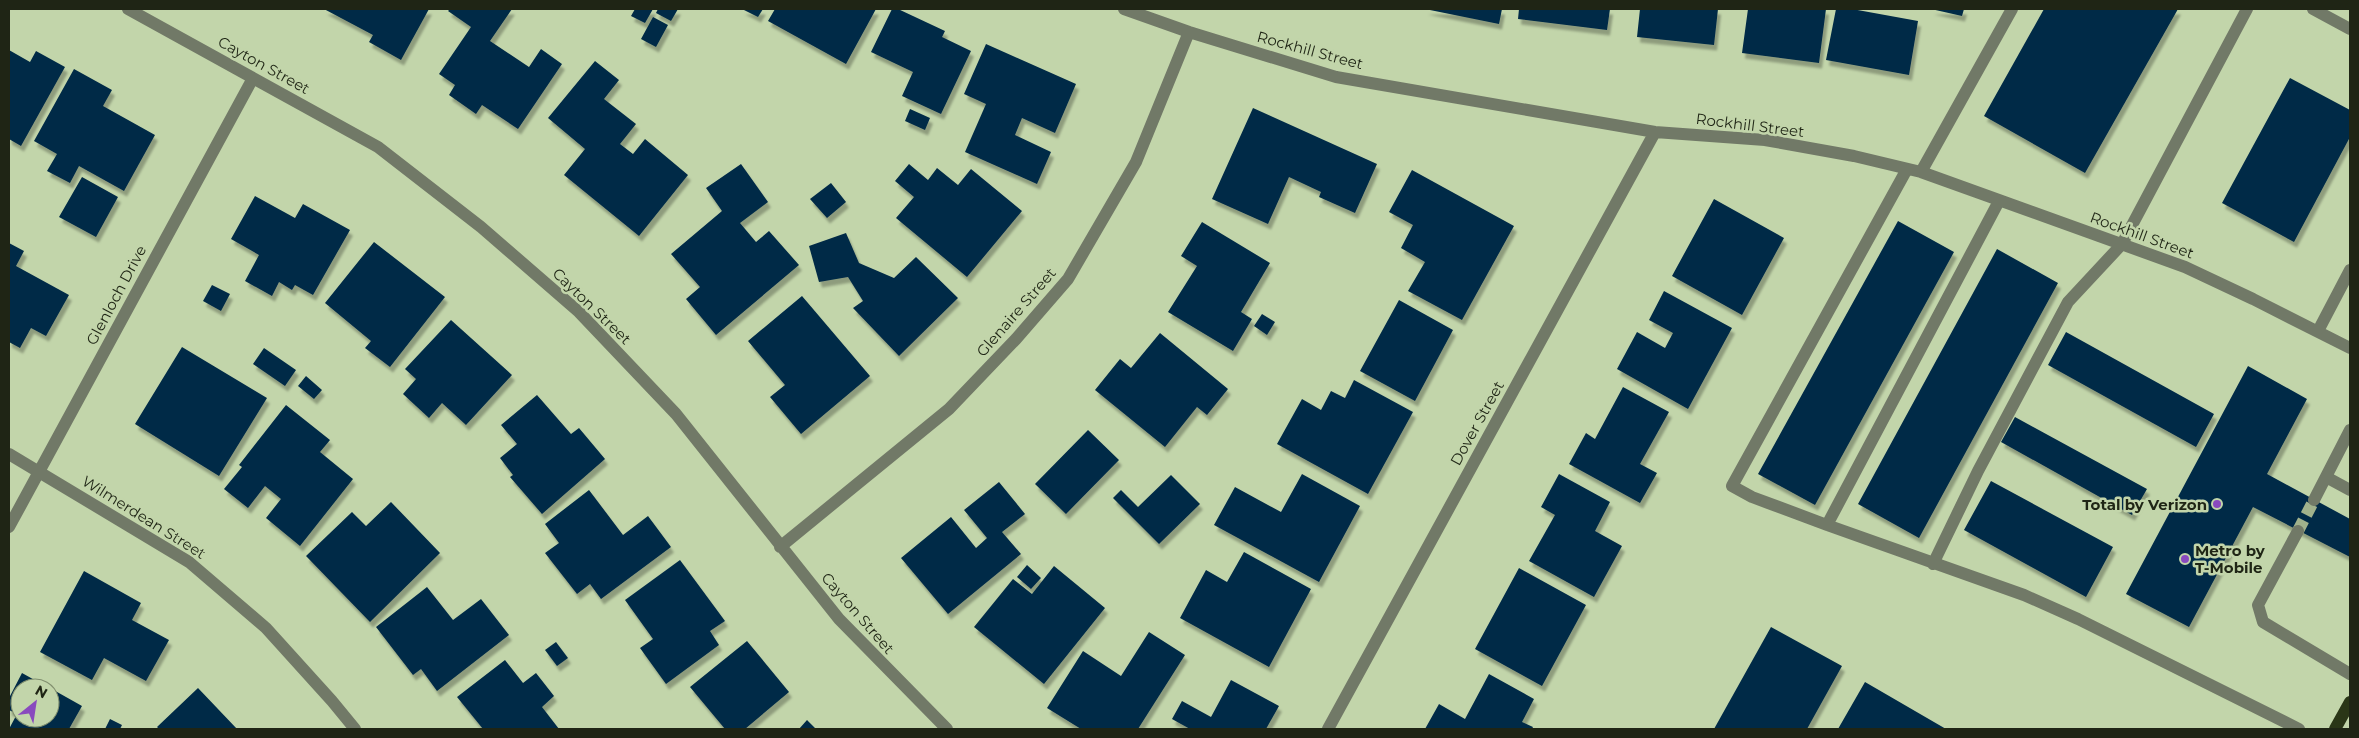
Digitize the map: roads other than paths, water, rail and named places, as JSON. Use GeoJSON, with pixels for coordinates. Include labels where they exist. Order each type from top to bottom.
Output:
{"type":"FeatureCollection","features":[{"type":"Feature","properties":{"kind":"main road"},"geometry":{"type":"LineString","coordinates":[[2335,729],[2350,702]]}},
{"type":"Feature","properties":{"kind":"street","name":"Cayton Street"},"geometry":{"type":"LineString","coordinates":[[128,9],[378,147],[481,227],[579,312],[676,414],[839,619],[947,729]]}},
{"type":"Feature","properties":{"kind":"street","name":"Rockhill Street"},"geometry":{"type":"LineString","coordinates":[[1124,9],[1189,32],[1336,77],[1655,132],[1765,140],[1854,156],[1907,168],[2185,268],[2318,330],[2350,348]]}},
{"type":"Feature","properties":{"kind":"street"},"geometry":{"type":"LineString","coordinates":[[1921,172],[2012,9]]}},
{"type":"Feature","properties":{"kind":"street"},"geometry":{"type":"LineString","coordinates":[[1933,564],[1978,471],[2068,302],[2122,244],[2248,9]]}},
{"type":"Feature","properties":{"kind":"street"},"geometry":{"type":"LineString","coordinates":[[2313,9],[2350,30]]}},
{"type":"Feature","properties":{"kind":"street","name":"Glenaire Street"},"geometry":{"type":"LineString","coordinates":[[780,547],[949,409],[1016,339],[1068,279],[1136,162],[1189,32]]}},
{"type":"Feature","properties":{"kind":"street","name":"Glenloch Drive"},"geometry":{"type":"LineString","coordinates":[[9,527],[253,78]]}},
{"type":"Feature","properties":{"kind":"street","name":"Dover Street"},"geometry":{"type":"LineString","coordinates":[[1328,729],[1655,132]]}},
{"type":"Feature","properties":{"kind":"street"},"geometry":{"type":"LineString","coordinates":[[1907,168],[1732,486],[1752,497],[1933,564],[2024,595],[2078,618],[2298,729]]}},
{"type":"Feature","properties":{"kind":"street"},"geometry":{"type":"LineString","coordinates":[[1826,525],[1999,201]]}},
{"type":"Feature","properties":{"kind":"street"},"geometry":{"type":"LineString","coordinates":[[2318,330],[2350,270]]}},
{"type":"Feature","properties":{"kind":"street"},"geometry":{"type":"LineString","coordinates":[[2314,500],[2350,430]]}},
{"type":"Feature","properties":{"kind":"street","name":"Wilmerdean Street"},"geometry":{"type":"LineString","coordinates":[[9,454],[40,470],[189,562],[266,628],[332,700],[355,729]]}},
{"type":"Feature","properties":{"kind":"street"},"geometry":{"type":"LineString","coordinates":[[2326,477],[2350,490]]}},
{"type":"Feature","properties":{"kind":"street"},"geometry":{"type":"LineString","coordinates":[[2298,531],[2258,606],[2263,622],[2350,674]]}},
{"type":"Feature","properties":{"kind":"tunnel"},"geometry":{"type":"LineString","coordinates":[[2298,531],[2314,500]]}},
{"type":"Feature","properties":{"kind":"place","name":"Total by Verizon"},"geometry":{"type":"Point","coordinates":[2217,504]}},
{"type":"Feature","properties":{"kind":"place","name":"Metro by T-Mobile"},"geometry":{"type":"Point","coordinates":[2185,559]}}]}
